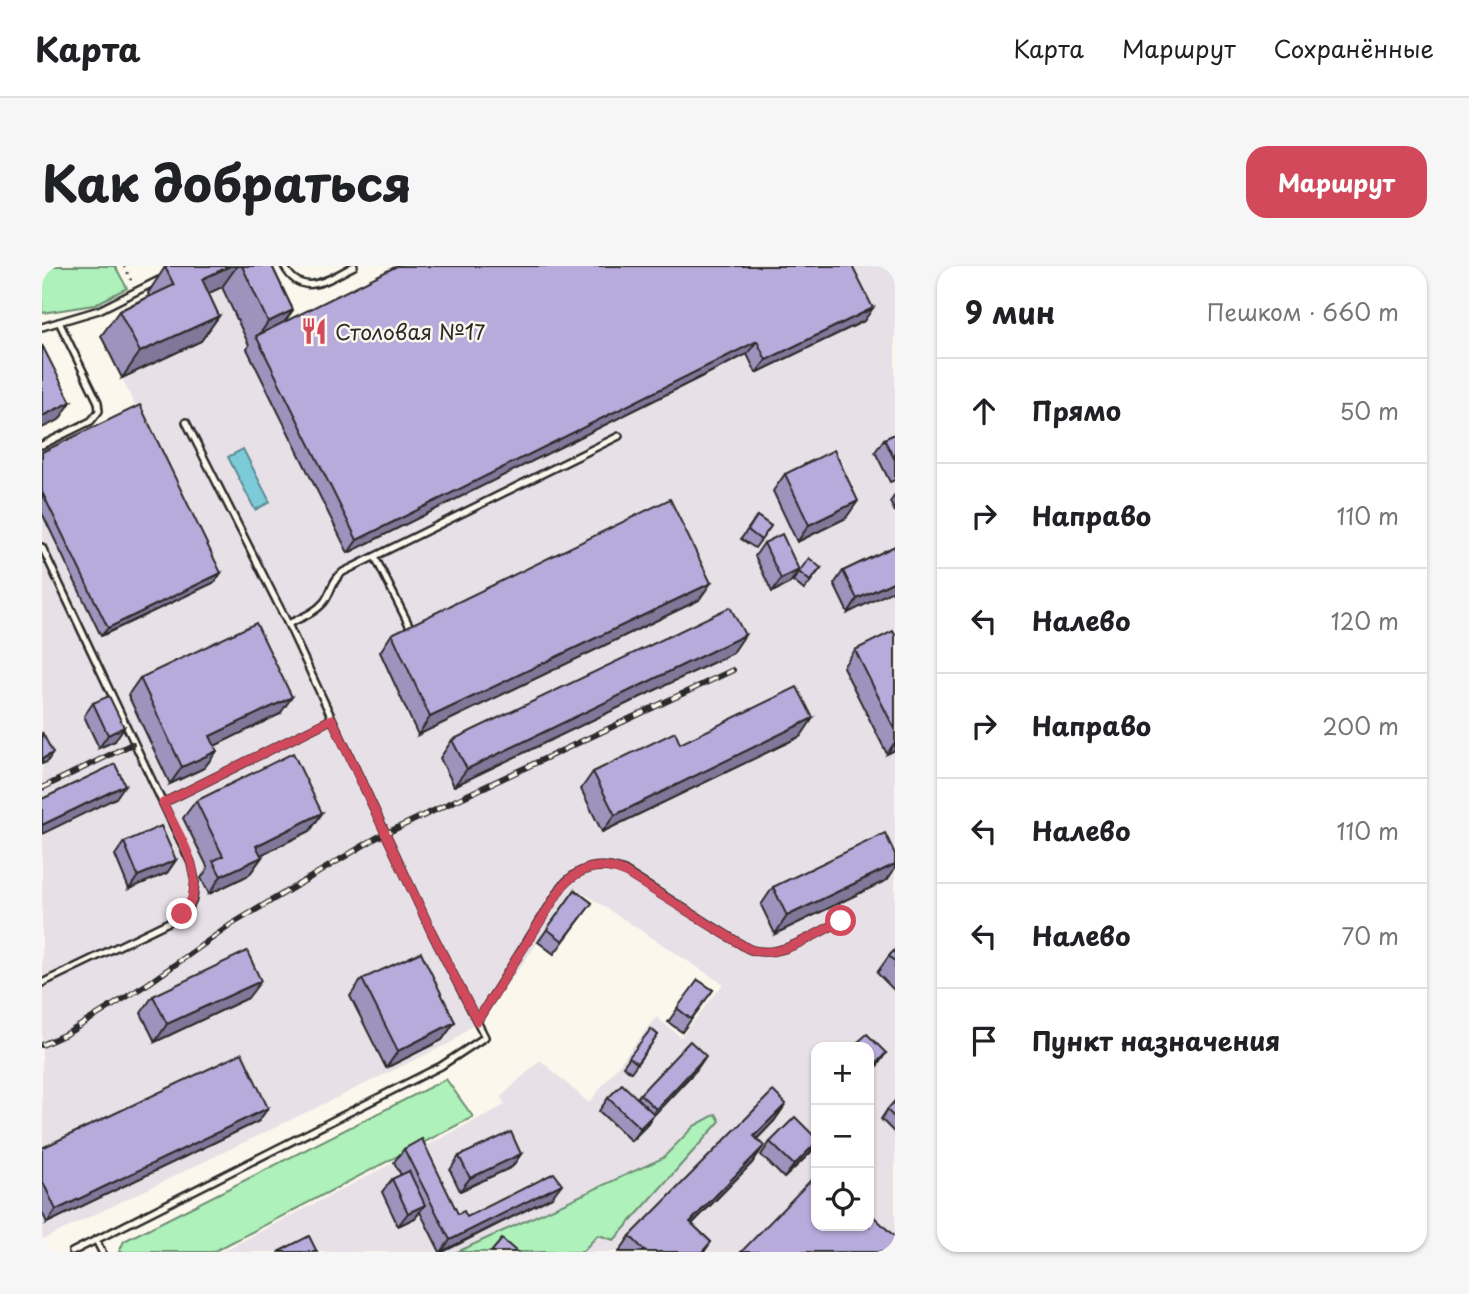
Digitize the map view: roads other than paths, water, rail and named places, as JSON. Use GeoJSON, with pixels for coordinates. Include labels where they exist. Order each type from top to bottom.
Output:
{"type":"FeatureCollection","features":[{"type":"Feature","properties":{"kind":"lane"},"geometry":{"type":"LineString","coordinates":[[284,266],[294,280],[312,285],[354,266]]}},
{"type":"Feature","properties":{"kind":"lane"},"geometry":{"type":"LineString","coordinates":[[42,327],[99,310],[166,276]]}},
{"type":"Feature","properties":{"kind":"lane"},"geometry":{"type":"LineString","coordinates":[[42,445],[91,421],[99,411],[98,402],[60,322]]}},
{"type":"Feature","properties":{"kind":"lane"},"geometry":{"type":"LineString","coordinates":[[72,1252],[441,1066],[485,1037],[432,933],[288,624],[186,422]]}},
{"type":"Feature","properties":{"kind":"lane"},"geometry":{"type":"LineString","coordinates":[[288,624],[323,603],[338,576],[619,436]]}},
{"type":"Feature","properties":{"kind":"lane"},"geometry":{"type":"LineString","coordinates":[[42,547],[163,803],[194,873],[195,890],[189,907],[175,919],[42,983]]}},
{"type":"Feature","properties":{"kind":"lane"},"geometry":{"type":"LineString","coordinates":[[375,557],[411,629]]}},
{"type":"Feature","properties":{"kind":"lane"},"geometry":{"type":"LineString","coordinates":[[163,803],[332,719]]}},
{"type":"Feature","properties":{"kind":"lane"},"geometry":{"type":"LineString","coordinates":[[477,1021],[562,887],[575,874],[594,866],[624,872],[747,948],[761,953],[781,950],[841,921]]}},
{"type":"Feature","properties":{"kind":"lane"},"geometry":{"type":"LineString","coordinates":[[96,1240],[102,1252]]}},
{"type":"Feature","properties":{"kind":"water"},"geometry":{"type":"Polygon","coordinates":[[[243,449],[270,502],[255,510],[228,457],[243,449]]]}},
{"type":"Feature","properties":{"kind":"railway"},"geometry":{"type":"LineString","coordinates":[[42,1045],[68,1033],[149,983],[232,924],[376,838],[733,670]]}},
{"type":"Feature","properties":{"kind":"railway"},"geometry":{"type":"LineString","coordinates":[[42,788],[132,744]]}},
{"type":"Feature","properties":{"kind":"place","name":"Столовая №17"},"geometry":{"type":"Point","coordinates":[314,331]}}]}
